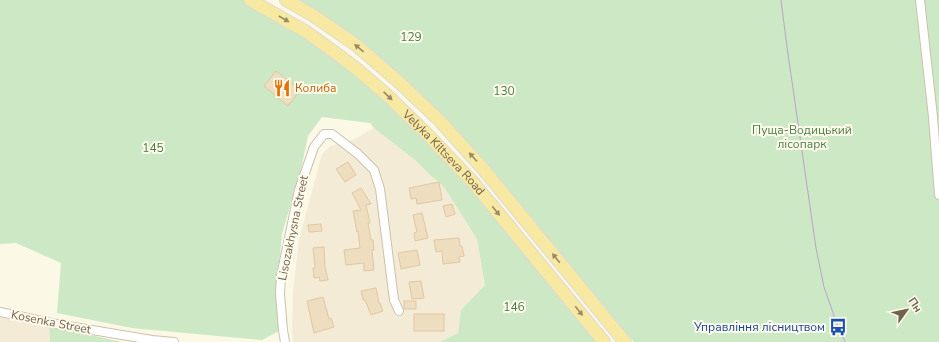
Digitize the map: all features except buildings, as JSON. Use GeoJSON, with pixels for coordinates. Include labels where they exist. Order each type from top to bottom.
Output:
{"type":"FeatureCollection","features":[{"type":"Feature","properties":{"kind":"main road","name":"Velyka Kiltseva Road"},"geometry":{"type":"LineString","coordinates":[[250,0],[305,31],[358,70],[388,96],[472,181],[604,342]]}},
{"type":"Feature","properties":{"kind":"main road","name":"Velyka Kiltseva Road"},"geometry":{"type":"LineString","coordinates":[[286,0],[314,16],[356,45],[440,120],[489,176],[625,342]]}},
{"type":"Feature","properties":{"kind":"street"},"geometry":{"type":"LineString","coordinates":[[920,0],[933,117],[939,195]]}},
{"type":"Feature","properties":{"kind":"street","name":"Lisozakhysna Street"},"geometry":{"type":"LineString","coordinates":[[285,342],[280,294],[281,276],[299,190],[314,147],[324,134],[332,134],[358,154],[374,170],[380,189],[394,300],[399,311]]}},
{"type":"Feature","properties":{"kind":"street","name":"Kosenka Street"},"geometry":{"type":"LineString","coordinates":[[0,312],[63,325],[152,340],[174,342]]}},
{"type":"Feature","properties":{"kind":"shaded area"},"geometry":{"type":"Polygon","coordinates":[[[374,128],[415,160],[446,190],[477,239],[485,285],[461,310],[458,333],[440,342],[293,342],[293,291],[299,240],[322,154],[330,146],[353,140],[374,128]]]}},
{"type":"Feature","properties":{"kind":"shaded area"},"geometry":{"type":"Polygon","coordinates":[[[0,317],[49,326],[50,342],[0,342],[0,317]]]}},
{"type":"Feature","properties":{"kind":"green space","name":"145"},"geometry":{"type":"Polygon","coordinates":[[[0,0],[250,0],[305,31],[427,134],[604,342],[440,342],[458,333],[461,310],[485,285],[477,239],[446,190],[439,182],[415,160],[374,128],[370,123],[322,117],[308,136],[301,169],[282,234],[276,295],[279,331],[262,340],[132,328],[57,313],[61,263],[16,243],[0,244],[0,0]]]}},
{"type":"Feature","properties":{"kind":"green space","name":"Пуща-Водицький лісопарк"},"geometry":{"type":"Polygon","coordinates":[[[300,0],[939,0],[939,342],[634,342],[531,220],[495,173],[470,145],[428,103],[366,46],[300,0]]]}},
{"type":"Feature","properties":{"kind":"green space"},"geometry":{"type":"Polygon","coordinates":[[[49,326],[122,342],[50,342],[49,326]]]}},
{"type":"Feature","properties":{"kind":"tram line"},"geometry":{"type":"LineString","coordinates":[[781,0],[816,248],[824,287],[845,342]]}},
{"type":"Feature","properties":{"kind":"place","name":"Колиба"},"geometry":{"type":"Point","coordinates":[282,88]}},
{"type":"Feature","properties":{"kind":"place","name":"Управління лісництвом"},"geometry":{"type":"Point","coordinates":[838,327]}},
{"type":"Feature","properties":{"kind":"park label","name":"129"},"geometry":{"type":"Point","coordinates":[411,37]}},
{"type":"Feature","properties":{"kind":"park label","name":"130"},"geometry":{"type":"Point","coordinates":[504,91]}},
{"type":"Feature","properties":{"kind":"park label","name":"146"},"geometry":{"type":"Point","coordinates":[514,307]}}]}
